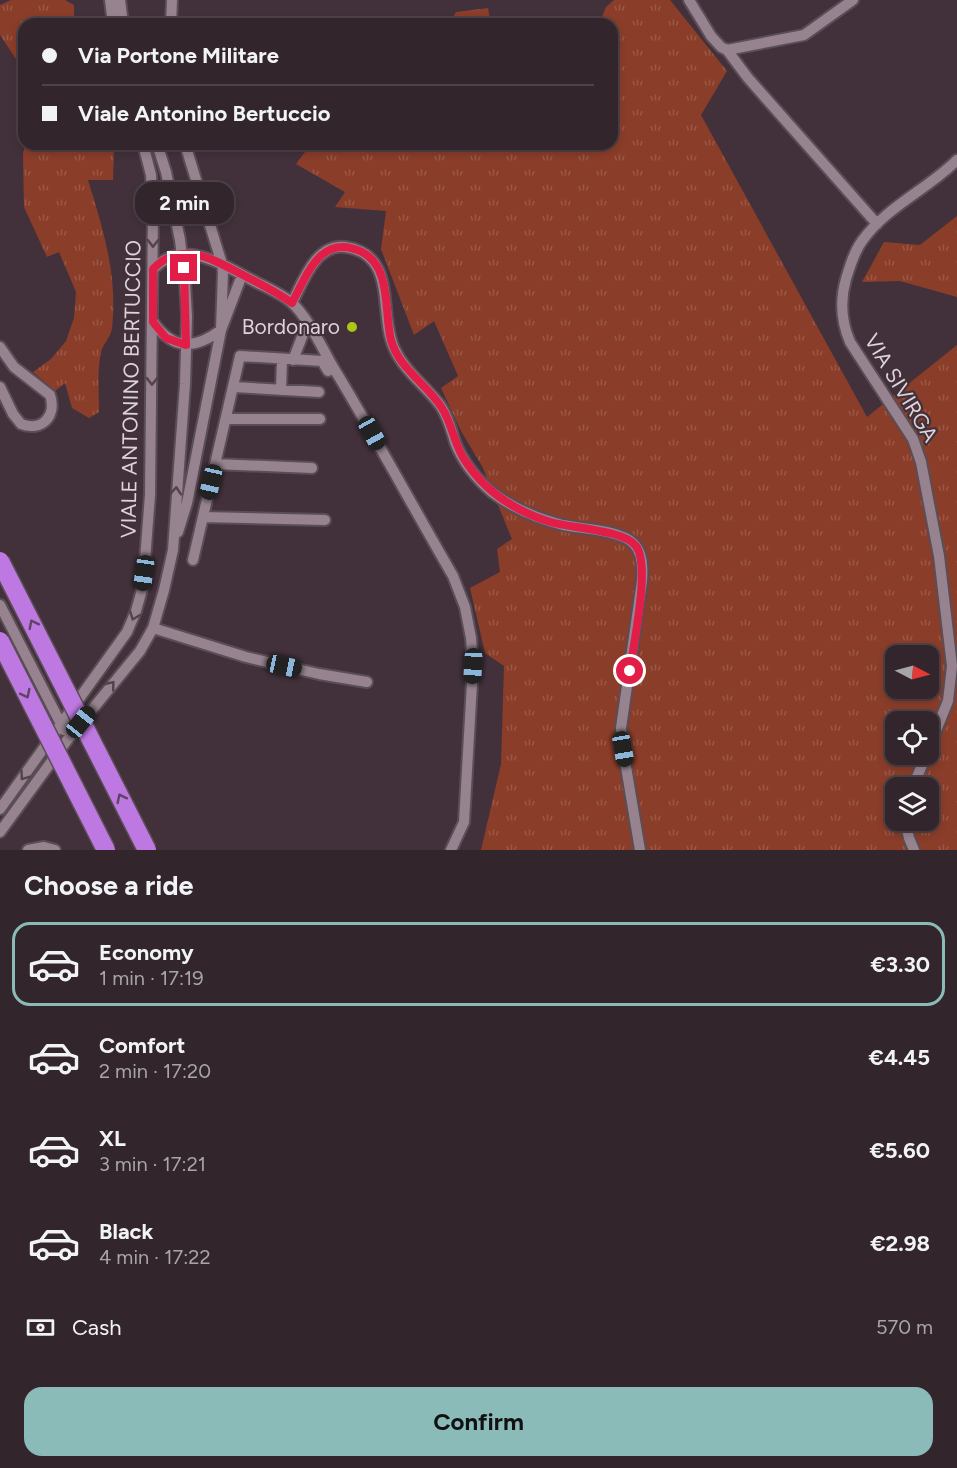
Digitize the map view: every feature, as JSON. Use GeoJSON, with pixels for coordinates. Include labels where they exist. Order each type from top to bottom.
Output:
{"type":"FeatureCollection","features":[{"type":"Feature","properties":{"kind":"highway"},"geometry":{"type":"LineString","coordinates":[[0,561],[147,850]]}},
{"type":"Feature","properties":{"kind":"highway"},"geometry":{"type":"LineString","coordinates":[[0,641],[106,850]]}},
{"type":"Feature","properties":{"kind":"street"},"geometry":{"type":"LineString","coordinates":[[110,0],[112,18]]}},
{"type":"Feature","properties":{"kind":"street"},"geometry":{"type":"LineString","coordinates":[[120,0],[122,18]]}},
{"type":"Feature","properties":{"kind":"street"},"geometry":{"type":"LineString","coordinates":[[171,18],[172,0]]}},
{"type":"Feature","properties":{"kind":"street"},"geometry":{"type":"LineString","coordinates":[[688,0],[711,36],[727,50],[748,78],[877,224]]}},
{"type":"Feature","properties":{"kind":"street"},"geometry":{"type":"LineString","coordinates":[[727,50],[804,35],[853,0]]}},
{"type":"Feature","properties":{"kind":"street","name":"VIALE ANTONINO BERTUCCIO"},"geometry":{"type":"LineString","coordinates":[[0,809],[127,632],[141,593],[150,495],[153,322],[153,192],[145,150]]}},
{"type":"Feature","properties":{"kind":"street"},"geometry":{"type":"LineString","coordinates":[[159,150],[172,200],[186,290],[186,345],[172,550]]}},
{"type":"Feature","properties":{"kind":"street"},"geometry":{"type":"LineString","coordinates":[[187,150],[222,264],[221,330]]}},
{"type":"Feature","properties":{"kind":"street","name":"VIA SIVIRGA"},"geometry":{"type":"LineString","coordinates":[[939,723],[952,685],[952,666],[939,556],[924,478],[913,439],[853,347],[842,317],[844,287],[861,242],[877,224],[957,160]]}},
{"type":"Feature","properties":{"kind":"street"},"geometry":{"type":"LineString","coordinates":[[292,303],[313,263],[326,252],[339,247],[366,254],[376,266],[383,283],[393,348],[408,370],[444,411],[460,453],[478,479],[505,501],[540,518],[615,535],[635,544],[641,560],[642,581],[621,728],[640,850]]}},
{"type":"Feature","properties":{"kind":"street"},"geometry":{"type":"LineString","coordinates":[[153,269],[168,258],[182,254],[198,255],[222,264],[292,303],[351,395],[453,576],[465,607],[473,655],[464,822],[451,850]]}},
{"type":"Feature","properties":{"kind":"street"},"geometry":{"type":"LineString","coordinates":[[0,832],[68,739],[140,651],[153,628],[161,603],[172,550],[187,503],[221,330],[242,275]]}},
{"type":"Feature","properties":{"kind":"street"},"geometry":{"type":"LineString","coordinates":[[153,322],[166,338],[186,345],[205,340],[221,330]]}},
{"type":"Feature","properties":{"kind":"street"},"geometry":{"type":"LineString","coordinates":[[281,390],[287,359],[307,324]]}},
{"type":"Feature","properties":{"kind":"street"},"geometry":{"type":"LineString","coordinates":[[0,347],[14,367],[50,395],[53,407],[48,419],[37,426],[21,424],[0,387]]}},
{"type":"Feature","properties":{"kind":"street"},"geometry":{"type":"LineString","coordinates":[[193,560],[240,356],[322,361],[341,393],[351,395]]}},
{"type":"Feature","properties":{"kind":"street"},"geometry":{"type":"LineString","coordinates":[[233,387],[319,392]]}},
{"type":"Feature","properties":{"kind":"street"},"geometry":{"type":"LineString","coordinates":[[226,419],[320,420]]}},
{"type":"Feature","properties":{"kind":"street"},"geometry":{"type":"LineString","coordinates":[[215,464],[312,468]]}},
{"type":"Feature","properties":{"kind":"street"},"geometry":{"type":"LineString","coordinates":[[203,517],[325,520]]}},
{"type":"Feature","properties":{"kind":"street"},"geometry":{"type":"LineString","coordinates":[[0,605],[68,739]]}},
{"type":"Feature","properties":{"kind":"street"},"geometry":{"type":"LineString","coordinates":[[153,628],[246,657],[319,674],[367,682]]}},
{"type":"Feature","properties":{"kind":"street"},"geometry":{"type":"LineString","coordinates":[[907,831],[914,850]]}},
{"type":"Feature","properties":{"kind":"street"},"geometry":{"type":"LineString","coordinates":[[28,850],[44,847],[55,850]]}},
{"type":"Feature","properties":{"kind":"green space"},"geometry":{"type":"Polygon","coordinates":[[[11,0],[65,0],[74,5],[74,18],[18,18],[18,62],[0,35],[0,5],[11,0]]]}},
{"type":"Feature","properties":{"kind":"green space"},"geometry":{"type":"Polygon","coordinates":[[[614,0],[670,0],[727,71],[701,115],[867,417],[957,345],[957,850],[481,850],[501,764],[504,666],[485,653],[470,588],[500,572],[497,549],[512,539],[482,466],[462,433],[441,388],[458,376],[434,321],[414,335],[381,249],[386,211],[335,207],[345,192],[296,164],[306,150],[618,150],[618,18],[601,18],[606,7],[614,0]]]}},
{"type":"Feature","properties":{"kind":"green space"},"geometry":{"type":"Polygon","coordinates":[[[488,8],[490,18],[452,18],[456,12],[488,8]]]}},
{"type":"Feature","properties":{"kind":"green space"},"geometry":{"type":"Polygon","coordinates":[[[24,150],[114,150],[113,180],[88,180],[108,252],[113,289],[111,331],[102,349],[100,360],[99,412],[89,418],[72,408],[65,383],[55,391],[33,372],[51,359],[66,341],[74,318],[76,292],[59,252],[47,257],[24,207],[24,150]]]}},
{"type":"Feature","properties":{"kind":"green space"},"geometry":{"type":"Polygon","coordinates":[[[957,216],[957,297],[900,281],[862,282],[884,242],[920,245],[957,216]]]}},
{"type":"Feature","properties":{"kind":"place","name":"Bordonaro"},"geometry":{"type":"Point","coordinates":[352,327]}},
{"type":"Feature","properties":{"kind":"route"},"geometry":{"type":"LineString","coordinates":[[184,268],[186,345],[166,338],[153,322],[153,269],[160,262],[174,255],[190,254],[207,257],[281,295],[292,303],[313,263],[326,252],[339,247],[346,248],[358,250],[372,259],[383,283],[393,348],[408,370],[435,398],[444,411],[460,453],[484,486],[505,501],[540,518],[623,537],[635,544],[643,568],[630,671]]}}]}
